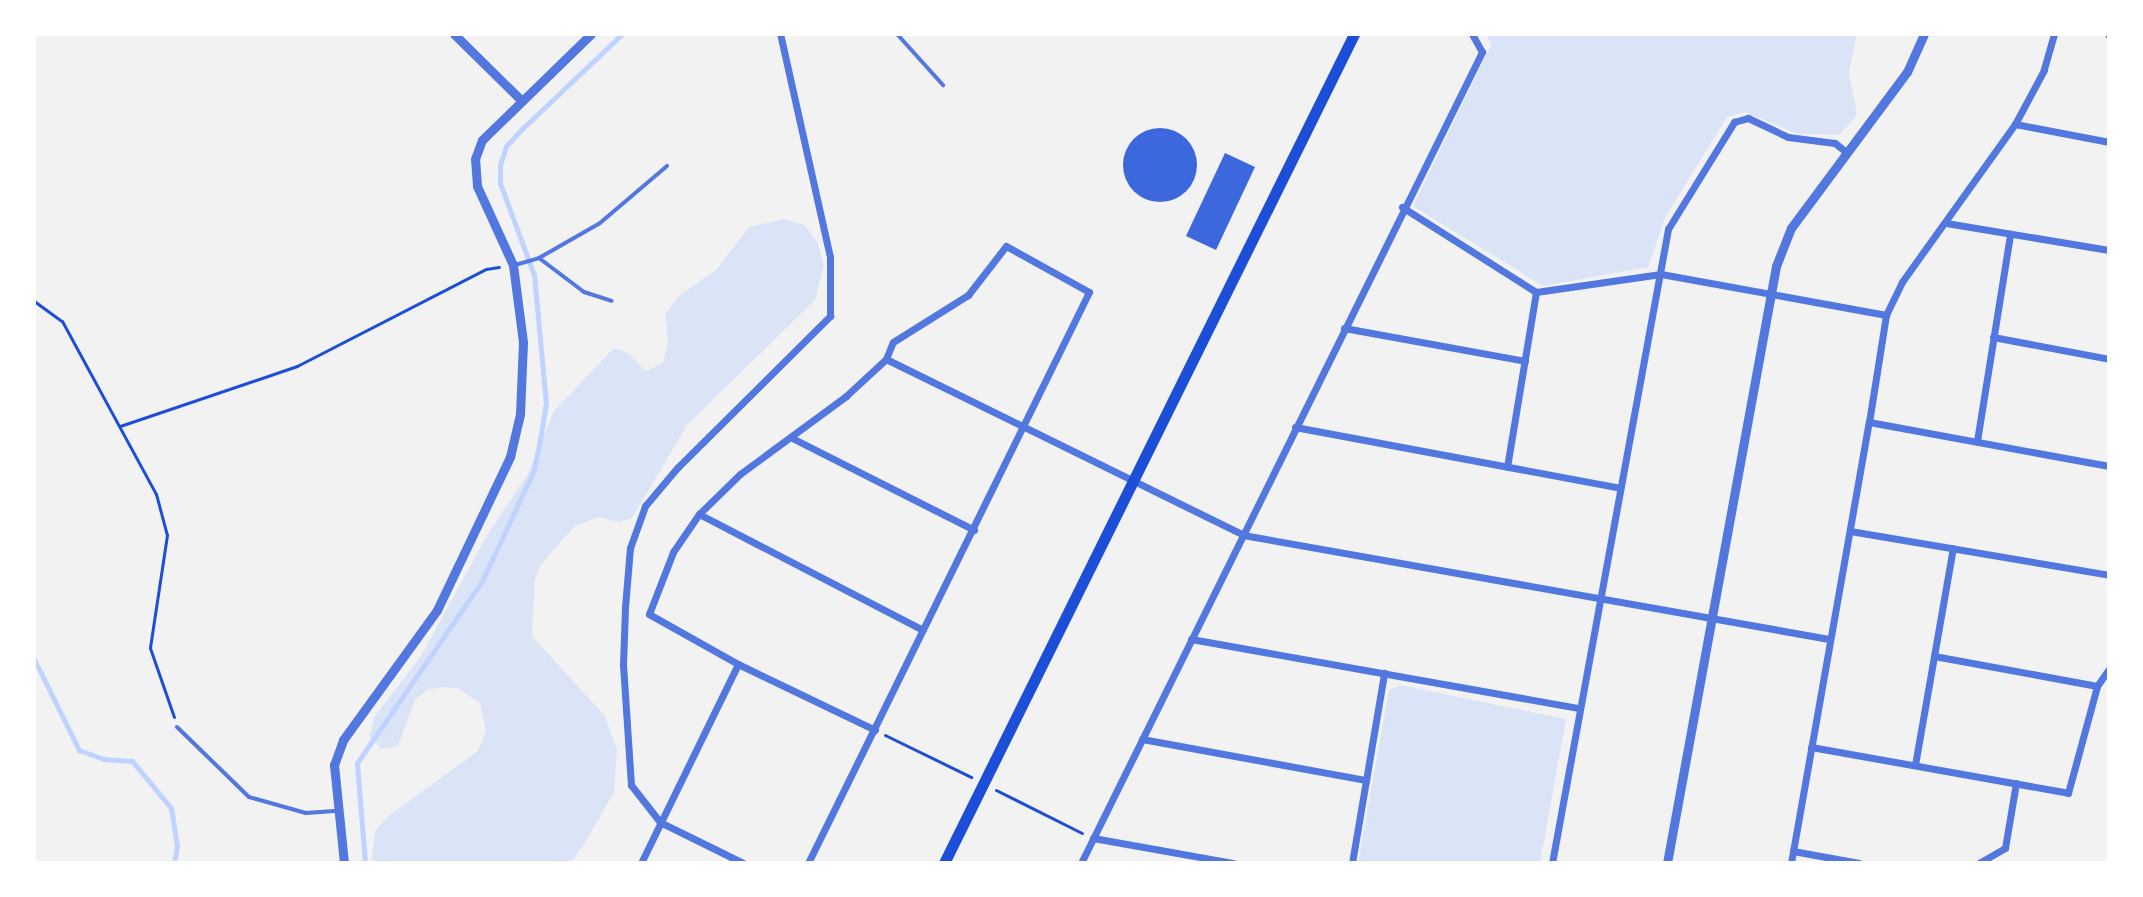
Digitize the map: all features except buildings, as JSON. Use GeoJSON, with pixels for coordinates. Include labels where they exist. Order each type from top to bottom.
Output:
{"type":"FeatureCollection","features":[{"type":"Feature","properties":{"kind":"main road"},"geometry":{"type":"LineString","coordinates":[[944,863],[1354,34]]}},
{"type":"Feature","properties":{"kind":"street"},"geometry":{"type":"LineString","coordinates":[[454,34],[520,99]]}},
{"type":"Feature","properties":{"kind":"street"},"geometry":{"type":"LineString","coordinates":[[344,863],[334,765],[343,740],[437,610],[510,457],[520,414],[523,342],[513,265],[477,186],[475,159],[482,140],[520,99],[591,34]]}},
{"type":"Feature","properties":{"kind":"street"},"geometry":{"type":"LineString","coordinates":[[743,863],[660,822],[645,809],[627,772],[623,665],[630,548],[645,506],[734,409],[818,332],[830,316],[834,294],[812,159],[780,34]]}},
{"type":"Feature","properties":{"kind":"street"},"geometry":{"type":"LineString","coordinates":[[1081,863],[1402,207],[1482,52],[1472,34]]}},
{"type":"Feature","properties":{"kind":"street"},"geometry":{"type":"LineString","coordinates":[[1667,863],[1770,294],[1791,228],[1845,151],[1907,72],[1924,34]]}},
{"type":"Feature","properties":{"kind":"street"},"geometry":{"type":"LineString","coordinates":[[1791,863],[1886,315],[1902,282],[2015,124],[2044,70],[2054,34]]}},
{"type":"Feature","properties":{"kind":"street"},"geometry":{"type":"LineString","coordinates":[[1552,863],[1668,229],[1734,122],[1748,118],[1788,137],[1835,143],[1845,151]]}},
{"type":"Feature","properties":{"kind":"street"},"geometry":{"type":"LineString","coordinates":[[2015,124],[2109,142]]}},
{"type":"Feature","properties":{"kind":"street"},"geometry":{"type":"LineString","coordinates":[[1402,207],[1536,292],[1661,274],[1886,315]]}},
{"type":"Feature","properties":{"kind":"street"},"geometry":{"type":"LineString","coordinates":[[1946,223],[2109,250]]}},
{"type":"Feature","properties":{"kind":"street"},"geometry":{"type":"LineString","coordinates":[[1977,441],[2010,234]]}},
{"type":"Feature","properties":{"kind":"street"},"geometry":{"type":"LineString","coordinates":[[808,863],[875,730],[923,630],[974,530],[1089,292],[1006,246],[968,295],[893,342],[886,359],[792,438],[740,474],[699,514],[673,552],[649,614],[738,664],[875,730]]}},
{"type":"Feature","properties":{"kind":"street"},"geometry":{"type":"LineString","coordinates":[[1507,467],[1536,292]]}},
{"type":"Feature","properties":{"kind":"street"},"geometry":{"type":"LineString","coordinates":[[1344,328],[1525,361]]}},
{"type":"Feature","properties":{"kind":"street"},"geometry":{"type":"LineString","coordinates":[[1993,337],[2109,359]]}},
{"type":"Feature","properties":{"kind":"street"},"geometry":{"type":"LineString","coordinates":[[886,359],[1243,535],[1711,614],[1829,639]]}},
{"type":"Feature","properties":{"kind":"street"},"geometry":{"type":"LineString","coordinates":[[1869,422],[2109,466]]}},
{"type":"Feature","properties":{"kind":"street"},"geometry":{"type":"LineString","coordinates":[[1295,427],[1620,488]]}},
{"type":"Feature","properties":{"kind":"street"},"geometry":{"type":"LineString","coordinates":[[792,438],[974,530]]}},
{"type":"Feature","properties":{"kind":"street"},"geometry":{"type":"LineString","coordinates":[[699,514],[923,630]]}},
{"type":"Feature","properties":{"kind":"street"},"geometry":{"type":"LineString","coordinates":[[1850,531],[2109,575]]}},
{"type":"Feature","properties":{"kind":"street"},"geometry":{"type":"LineString","coordinates":[[1915,765],[1953,548]]}},
{"type":"Feature","properties":{"kind":"street"},"geometry":{"type":"LineString","coordinates":[[1191,639],[1579,708]]}},
{"type":"Feature","properties":{"kind":"street"},"geometry":{"type":"LineString","coordinates":[[1934,656],[2097,686]]}},
{"type":"Feature","properties":{"kind":"street"},"geometry":{"type":"LineString","coordinates":[[641,863],[738,664]]}},
{"type":"Feature","properties":{"kind":"street"},"geometry":{"type":"LineString","coordinates":[[1811,747],[2068,793],[2097,686],[2109,669]]}},
{"type":"Feature","properties":{"kind":"street"},"geometry":{"type":"LineString","coordinates":[[1352,863],[1384,673]]}},
{"type":"Feature","properties":{"kind":"street"},"geometry":{"type":"LineString","coordinates":[[1142,739],[1366,780]]}},
{"type":"Feature","properties":{"kind":"street"},"geometry":{"type":"LineString","coordinates":[[1979,863],[2005,848],[2016,783]]}},
{"type":"Feature","properties":{"kind":"street"},"geometry":{"type":"LineString","coordinates":[[1093,838],[1234,863]]}},
{"type":"Feature","properties":{"kind":"street"},"geometry":{"type":"LineString","coordinates":[[1793,851],[1859,863]]}},
{"type":"Feature","properties":{"kind":"lane"},"geometry":{"type":"LineString","coordinates":[[897,34],[943,85]]}},
{"type":"Feature","properties":{"kind":"lane"},"geometry":{"type":"LineString","coordinates":[[513,265],[539,258],[627,205],[667,166]]}},
{"type":"Feature","properties":{"kind":"lane"},"geometry":{"type":"LineString","coordinates":[[539,258],[584,292],[612,301]]}},
{"type":"Feature","properties":{"kind":"lane"},"geometry":{"type":"LineString","coordinates":[[177,727],[249,797],[306,813],[338,811]]}},
{"type":"Feature","properties":{"kind":"path"},"geometry":{"type":"LineString","coordinates":[[120,426],[297,366],[486,269],[513,265]]}},
{"type":"Feature","properties":{"kind":"path"},"geometry":{"type":"LineString","coordinates":[[34,301],[62,321],[156,494],[167,535],[150,648],[177,727]]}},
{"type":"Feature","properties":{"kind":"shaded area"},"geometry":{"type":"Polygon","coordinates":[[[1486,34],[1857,34],[1849,72],[1857,115],[1839,135],[1798,134],[1745,112],[1727,117],[1665,218],[1648,267],[1543,286],[1413,206],[1491,45],[1486,34]]]}},
{"type":"Feature","properties":{"kind":"shaded area"},"geometry":{"type":"Polygon","coordinates":[[[783,219],[804,225],[817,241],[824,265],[815,300],[688,424],[632,518],[618,522],[599,517],[575,526],[542,563],[535,579],[532,636],[605,716],[617,750],[614,792],[586,841],[571,863],[371,863],[375,831],[387,817],[478,751],[486,731],[480,703],[457,688],[427,690],[415,700],[398,746],[382,749],[369,737],[375,716],[421,656],[486,537],[528,474],[554,411],[614,348],[628,353],[646,371],[663,363],[668,342],[665,314],[680,295],[716,270],[749,227],[783,219]]]}},
{"type":"Feature","properties":{"kind":"shaded area"},"geometry":{"type":"Polygon","coordinates":[[[1400,685],[1566,719],[1540,863],[1358,863],[1389,690],[1400,685]]]}},
{"type":"Feature","properties":{"kind":"waterway"},"geometry":{"type":"LineString","coordinates":[[365,863],[357,763],[482,581],[534,470],[541,434],[546,404],[534,275],[500,183],[500,165],[506,146],[622,34]]}},
{"type":"Feature","properties":{"kind":"waterway"},"geometry":{"type":"LineString","coordinates":[[34,659],[79,750],[104,759],[132,761],[171,808],[177,846],[174,863]]}}]}
